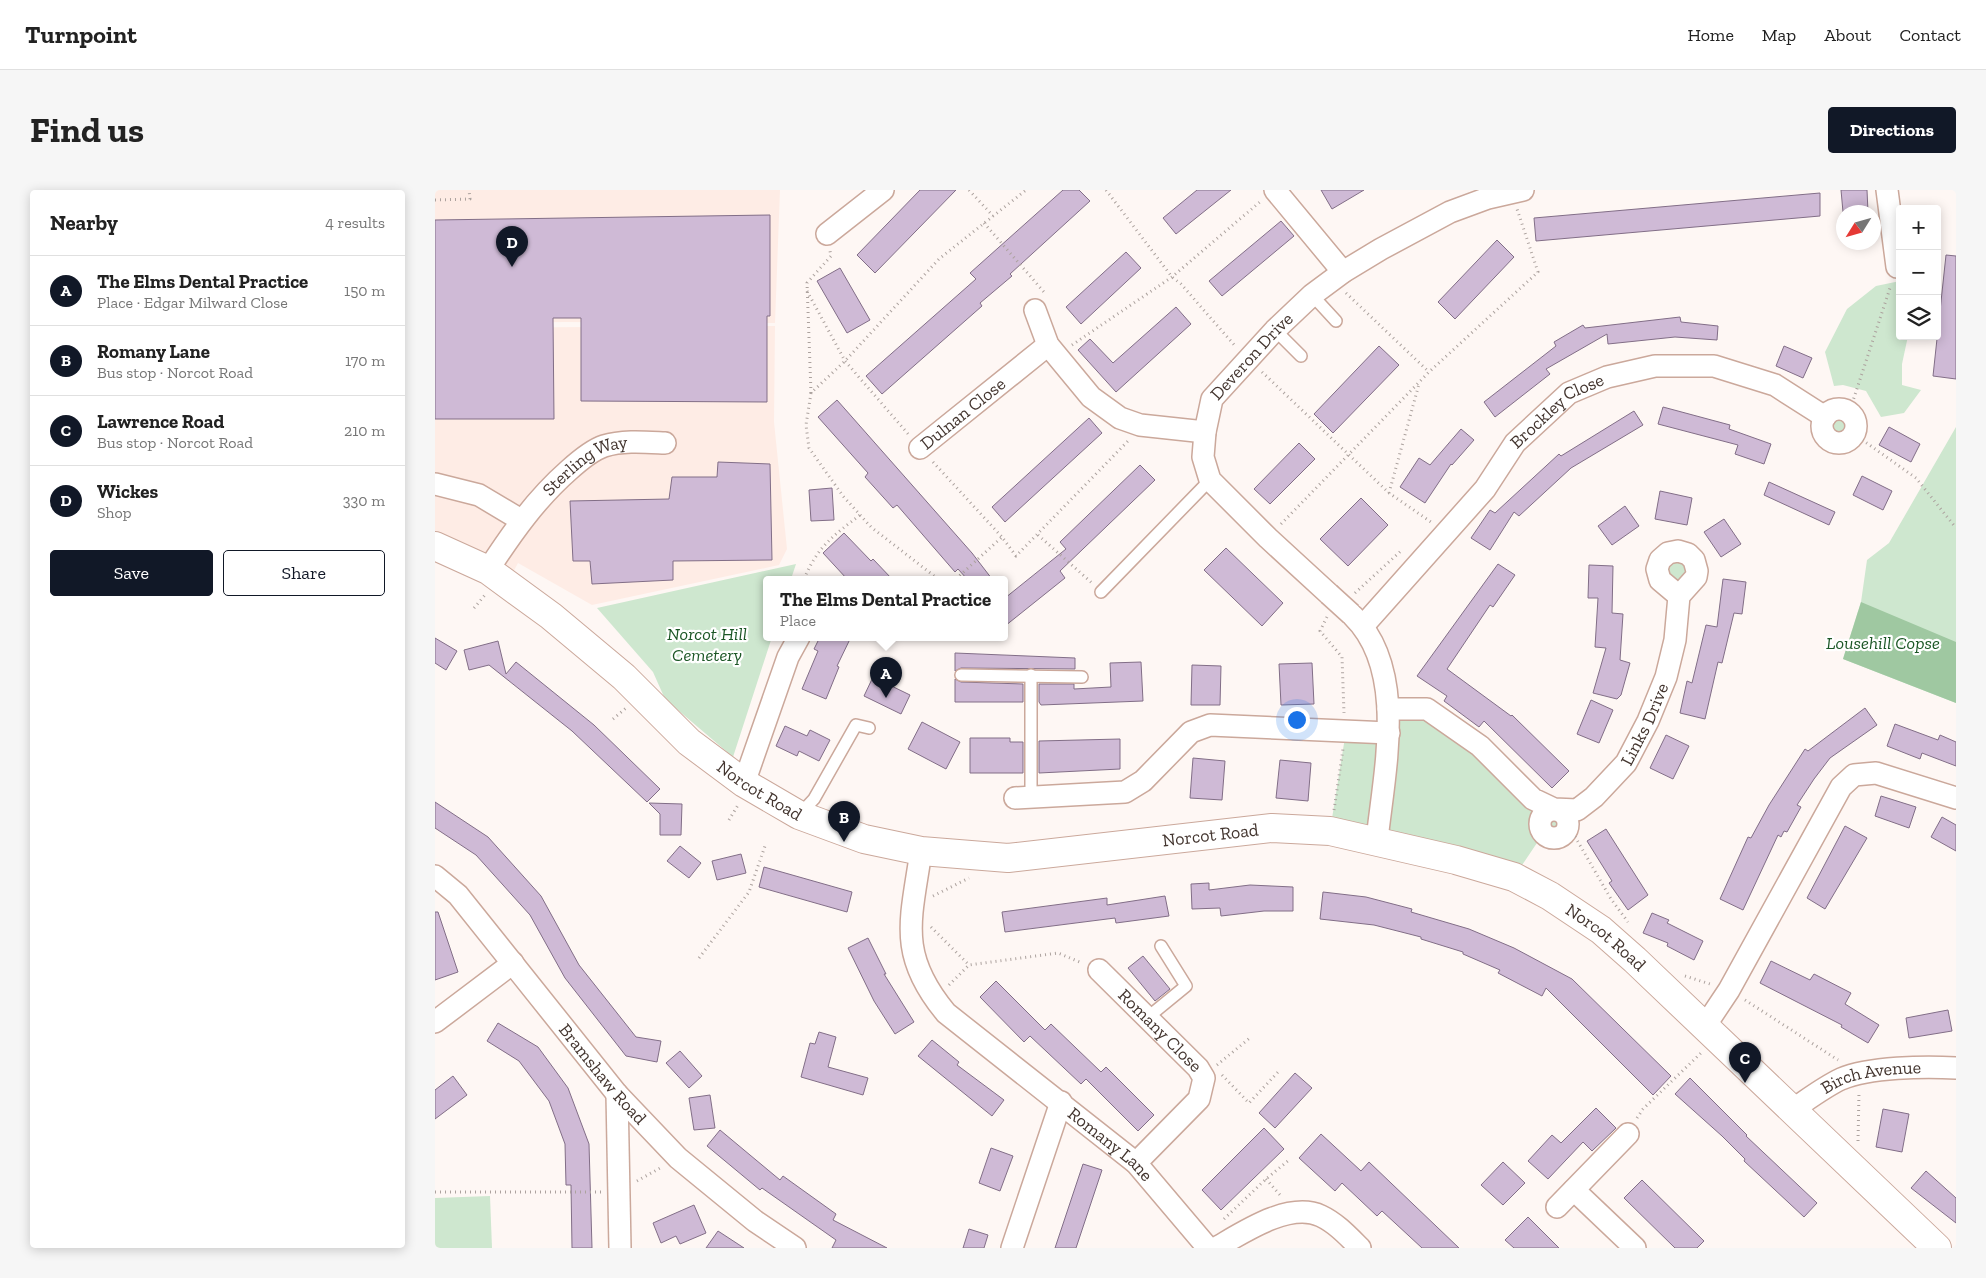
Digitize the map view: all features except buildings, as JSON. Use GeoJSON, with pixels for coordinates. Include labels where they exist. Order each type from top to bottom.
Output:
{"type":"FeatureCollection","features":[{"type":"Feature","properties":{"kind":"street"},"geometry":{"type":"LineString","coordinates":[[827,234],[883,190]]}},
{"type":"Feature","properties":{"kind":"street"},"geometry":{"type":"LineString","coordinates":[[1887,190],[1896,259]]}},
{"type":"Feature","properties":{"kind":"street","name":"Deveron Drive"},"geometry":{"type":"LineString","coordinates":[[1346,608],[1268,538],[1210,480],[1203,457],[1205,432],[1212,399],[1252,363],[1275,330],[1312,295],[1338,276],[1381,248],[1450,212],[1488,198],[1517,191]]}},
{"type":"Feature","properties":{"kind":"street"},"geometry":{"type":"LineString","coordinates":[[1271,193],[1338,276]]}},
{"type":"Feature","properties":{"kind":"street"},"geometry":{"type":"LineString","coordinates":[[1035,310],[1053,351],[1091,397],[1121,418],[1140,425],[1205,432]]}},
{"type":"Feature","properties":{"kind":"street","name":"Dulnan Close"},"geometry":{"type":"LineString","coordinates":[[921,448],[1053,351]]}},
{"type":"Feature","properties":{"kind":"street","name":"Brockley Close"},"geometry":{"type":"LineString","coordinates":[[1346,608],[1485,489],[1515,443],[1569,393],[1607,377],[1655,366],[1714,366],[1775,385],[1825,417]]}},
{"type":"Feature","properties":{"kind":"street"},"geometry":{"type":"LineString","coordinates":[[1840,409],[1849,413],[1856,425],[1854,434],[1848,440],[1839,443],[1830,441],[1822,429],[1825,417],[1831,412],[1840,409]]}},
{"type":"Feature","properties":{"kind":"street","name":"Sterling Way"},"geometry":{"type":"LineString","coordinates":[[489,580],[521,520],[548,488],[580,461],[603,446],[629,442],[665,442]]}},
{"type":"Feature","properties":{"kind":"street"},"geometry":{"type":"LineString","coordinates":[[435,484],[479,495],[521,520]]}},
{"type":"Feature","properties":{"kind":"street","name":"Norcot Road"},"geometry":{"type":"LineString","coordinates":[[435,546],[551,616],[625,677],[741,794],[864,839],[921,850],[1008,858],[1272,828],[1330,831],[1377,840],[1514,878],[1550,896],[1601,930],[1711,1032],[1937,1248]]}},
{"type":"Feature","properties":{"kind":"street","name":"Links Drive"},"geometry":{"type":"LineString","coordinates":[[1554,809],[1577,810],[1594,797],[1626,763],[1648,721],[1666,677],[1675,640],[1679,596]]}},
{"type":"Feature","properties":{"kind":"street"},"geometry":{"type":"LineString","coordinates":[[1346,608],[1381,664],[1388,709],[1389,734],[1377,840]]}},
{"type":"Feature","properties":{"kind":"street"},"geometry":{"type":"LineString","coordinates":[[741,794],[788,657],[797,641]]}},
{"type":"Feature","properties":{"kind":"street","name":"Links Drive"},"geometry":{"type":"LineString","coordinates":[[1388,709],[1427,709],[1480,746],[1533,799],[1566,815],[1568,825]]}},
{"type":"Feature","properties":{"kind":"street"},"geometry":{"type":"LineString","coordinates":[[1023,797],[1125,792],[1143,782],[1191,732],[1210,725],[1389,734]]}},
{"type":"Feature","properties":{"kind":"street"},"geometry":{"type":"LineString","coordinates":[[1711,1032],[1729,990],[1841,787],[1854,775],[1876,773],[1956,798]]}},
{"type":"Feature","properties":{"kind":"street","name":"Romany Lane"},"geometry":{"type":"LineString","coordinates":[[921,850],[911,921],[911,946],[919,974],[946,1013],[1136,1163],[1209,1246]]}},
{"type":"Feature","properties":{"kind":"street","name":"Bramshaw Road"},"geometry":{"type":"LineString","coordinates":[[435,876],[458,895],[617,1094],[678,1158],[755,1221],[795,1248]]}},
{"type":"Feature","properties":{"kind":"street"},"geometry":{"type":"LineString","coordinates":[[435,1022],[513,962]]}},
{"type":"Feature","properties":{"kind":"street","name":"Romany Close"},"geometry":{"type":"LineString","coordinates":[[1099,970],[1198,1068],[1210,1072],[1199,1099],[1136,1163]]}},
{"type":"Feature","properties":{"kind":"street","name":"Birch Avenue"},"geometry":{"type":"LineString","coordinates":[[1792,1110],[1841,1079],[1859,1073],[1929,1067],[1956,1068]]}},
{"type":"Feature","properties":{"kind":"street"},"geometry":{"type":"LineString","coordinates":[[617,1094],[620,1248]]}},
{"type":"Feature","properties":{"kind":"street"},"geometry":{"type":"LineString","coordinates":[[1011,1248],[1061,1102]]}},
{"type":"Feature","properties":{"kind":"street"},"geometry":{"type":"LineString","coordinates":[[1557,1207],[1628,1134]]}},
{"type":"Feature","properties":{"kind":"street"},"geometry":{"type":"LineString","coordinates":[[1574,1190],[1635,1248]]}},
{"type":"Feature","properties":{"kind":"street"},"geometry":{"type":"LineString","coordinates":[[1209,1246],[1261,1222],[1296,1213],[1319,1215],[1341,1229],[1360,1248]]}},
{"type":"Feature","properties":{"kind":"lane"},"geometry":{"type":"LineString","coordinates":[[1312,295],[1336,321]]}},
{"type":"Feature","properties":{"kind":"lane"},"geometry":{"type":"LineString","coordinates":[[1275,330],[1301,356]]}},
{"type":"Feature","properties":{"kind":"lane"},"geometry":{"type":"LineString","coordinates":[[1101,592],[1210,480]]}},
{"type":"Feature","properties":{"kind":"lane"},"geometry":{"type":"LineString","coordinates":[[961,675],[1082,677]]}},
{"type":"Feature","properties":{"kind":"lane"},"geometry":{"type":"LineString","coordinates":[[1023,797],[1031,675]]}},
{"type":"Feature","properties":{"kind":"lane"},"geometry":{"type":"LineString","coordinates":[[799,815],[814,799],[855,725],[869,728]]}},
{"type":"Feature","properties":{"kind":"lane"},"geometry":{"type":"LineString","coordinates":[[1147,1018],[1186,986],[1161,946]]}},
{"type":"Feature","properties":{"kind":"path"},"geometry":{"type":"LineString","coordinates":[[435,200],[469,199],[469,190]]}},
{"type":"Feature","properties":{"kind":"path"},"geometry":{"type":"LineString","coordinates":[[969,190],[993,216]]}},
{"type":"Feature","properties":{"kind":"path"},"geometry":{"type":"LineString","coordinates":[[811,394],[845,361],[939,259],[1026,190]]}},
{"type":"Feature","properties":{"kind":"path"},"geometry":{"type":"LineString","coordinates":[[1106,190],[1172,278],[1181,284],[1204,313],[1252,363],[1389,493],[1432,523],[1425,530]]}},
{"type":"Feature","properties":{"kind":"path"},"geometry":{"type":"LineString","coordinates":[[1268,538],[1429,372],[1538,272],[1517,191]]}},
{"type":"Feature","properties":{"kind":"path"},"geometry":{"type":"LineString","coordinates":[[1053,351],[1088,332],[1172,278],[1271,193]]}},
{"type":"Feature","properties":{"kind":"path"},"geometry":{"type":"LineString","coordinates":[[984,223],[1045,292],[1035,310]]}},
{"type":"Feature","properties":{"kind":"path"},"geometry":{"type":"LineString","coordinates":[[827,234],[831,256],[807,283],[811,394],[805,425],[809,448],[843,496],[871,527],[934,576]]}},
{"type":"Feature","properties":{"kind":"path"},"geometry":{"type":"LineString","coordinates":[[1849,413],[1896,270]]}},
{"type":"Feature","properties":{"kind":"path"},"geometry":{"type":"LineString","coordinates":[[1338,276],[1429,372]]}},
{"type":"Feature","properties":{"kind":"path","name":"Dulnan Close"},"geometry":{"type":"LineString","coordinates":[[807,291],[845,361],[921,448]]}},
{"type":"Feature","properties":{"kind":"path"},"geometry":{"type":"LineString","coordinates":[[1389,493],[1419,383]]}},
{"type":"Feature","properties":{"kind":"path"},"geometry":{"type":"LineString","coordinates":[[921,448],[1002,537],[1016,556],[1137,432],[1140,425]]}},
{"type":"Feature","properties":{"kind":"path"},"geometry":{"type":"LineString","coordinates":[[1854,434],[1916,478],[1956,528]]}},
{"type":"Feature","properties":{"kind":"path"},"geometry":{"type":"LineString","coordinates":[[805,576],[813,558],[829,540],[860,515]]}},
{"type":"Feature","properties":{"kind":"path"},"geometry":{"type":"LineString","coordinates":[[1037,535],[1101,592]]}},
{"type":"Feature","properties":{"kind":"path"},"geometry":{"type":"LineString","coordinates":[[959,576],[1002,537]]}},
{"type":"Feature","properties":{"kind":"path"},"geometry":{"type":"LineString","coordinates":[[1330,831],[1346,731],[1342,657],[1320,631],[1325,619],[1346,608],[1404,549]]}},
{"type":"Feature","properties":{"kind":"path"},"geometry":{"type":"LineString","coordinates":[[474,608],[489,580]]}},
{"type":"Feature","properties":{"kind":"path"},"geometry":{"type":"LineString","coordinates":[[613,719],[632,703]]}},
{"type":"Feature","properties":{"kind":"path"},"geometry":{"type":"LineString","coordinates":[[729,820],[741,794]]}},
{"type":"Feature","properties":{"kind":"path"},"geometry":{"type":"LineString","coordinates":[[1568,825],[1611,899],[1633,929]]}},
{"type":"Feature","properties":{"kind":"path"},"geometry":{"type":"LineString","coordinates":[[699,958],[749,892],[765,846]]}},
{"type":"Feature","properties":{"kind":"path"},"geometry":{"type":"LineString","coordinates":[[933,927],[969,965]]}},
{"type":"Feature","properties":{"kind":"path"},"geometry":{"type":"LineString","coordinates":[[945,990],[969,965],[1058,953],[1099,970]]}},
{"type":"Feature","properties":{"kind":"path"},"geometry":{"type":"LineString","coordinates":[[1682,975],[1729,990]]}},
{"type":"Feature","properties":{"kind":"path"},"geometry":{"type":"LineString","coordinates":[[1628,1134],[1643,1109],[1711,1032]]}},
{"type":"Feature","properties":{"kind":"path"},"geometry":{"type":"LineString","coordinates":[[1251,1037],[1210,1072],[1249,1103],[1279,1071]]}},
{"type":"Feature","properties":{"kind":"path"},"geometry":{"type":"LineString","coordinates":[[435,1192],[618,1192],[678,1158]]}},
{"type":"Feature","properties":{"kind":"path"},"geometry":{"type":"LineString","coordinates":[[1209,1246],[1266,1179],[1289,1160]]}},
{"type":"Feature","properties":{"kind":"shaded area"},"geometry":{"type":"Polygon","coordinates":[[[435,190],[780,190],[775,323],[564,322],[435,324],[435,190]]]}},
{"type":"Feature","properties":{"kind":"shaded area"},"geometry":{"type":"Polygon","coordinates":[[[775,326],[774,422],[787,549],[779,565],[592,605],[518,563],[511,576],[473,548],[435,534],[435,328],[775,326]]]}},
{"type":"Feature","properties":{"kind":"green space"},"geometry":{"type":"Polygon","coordinates":[[[1896,282],[1896,340],[1907,340],[1902,364],[1902,385],[1921,390],[1904,413],[1881,417],[1866,391],[1843,385],[1834,386],[1825,352],[1847,309],[1876,286],[1896,282]]]}},
{"type":"Feature","properties":{"kind":"green space"},"geometry":{"type":"Polygon","coordinates":[[[1839,409],[1851,414],[1856,426],[1851,438],[1839,443],[1827,438],[1822,426],[1827,414],[1839,409]]]}},
{"type":"Feature","properties":{"kind":"green space"},"geometry":{"type":"Polygon","coordinates":[[[1956,427],[1956,703],[1843,659],[1861,602],[1867,560],[1889,543],[1956,427]]]}},
{"type":"Feature","properties":{"kind":"green space"},"geometry":{"type":"Polygon","coordinates":[[[1660,560],[1694,560],[1679,596],[1660,560]]]}},
{"type":"Feature","properties":{"kind":"green space","name":"Norcot Hill Cemetery"},"geometry":{"type":"Polygon","coordinates":[[[796,564],[792,576],[763,576],[763,641],[771,641],[733,757],[665,699],[653,672],[597,608],[796,564]]]}},
{"type":"Feature","properties":{"kind":"green space","name":"Lousehill Copse"},"geometry":{"type":"Polygon","coordinates":[[[1861,602],[1956,642],[1956,703],[1843,659],[1861,602]]]}},
{"type":"Feature","properties":{"kind":"green space"},"geometry":{"type":"Polygon","coordinates":[[[1388,709],[1427,709],[1566,815],[1568,825],[1562,835],[1554,838],[1543,834],[1514,877],[1330,831],[1346,731],[1389,733],[1388,709]]]}},
{"type":"Feature","properties":{"kind":"green space"},"geometry":{"type":"Polygon","coordinates":[[[490,1196],[492,1248],[435,1248],[435,1198],[490,1196]]]}},
{"type":"Feature","properties":{"kind":"place","name":"Wickes"},"geometry":{"type":"Point","coordinates":[512,267]}},
{"type":"Feature","properties":{"kind":"place","name":"The Elms Dental Practice"},"geometry":{"type":"Point","coordinates":[886,698]}},
{"type":"Feature","properties":{"kind":"place","name":"Romany Lane"},"geometry":{"type":"Point","coordinates":[844,842]}},
{"type":"Feature","properties":{"kind":"place","name":"Lawrence Road"},"geometry":{"type":"Point","coordinates":[1745,1083]}}]}
